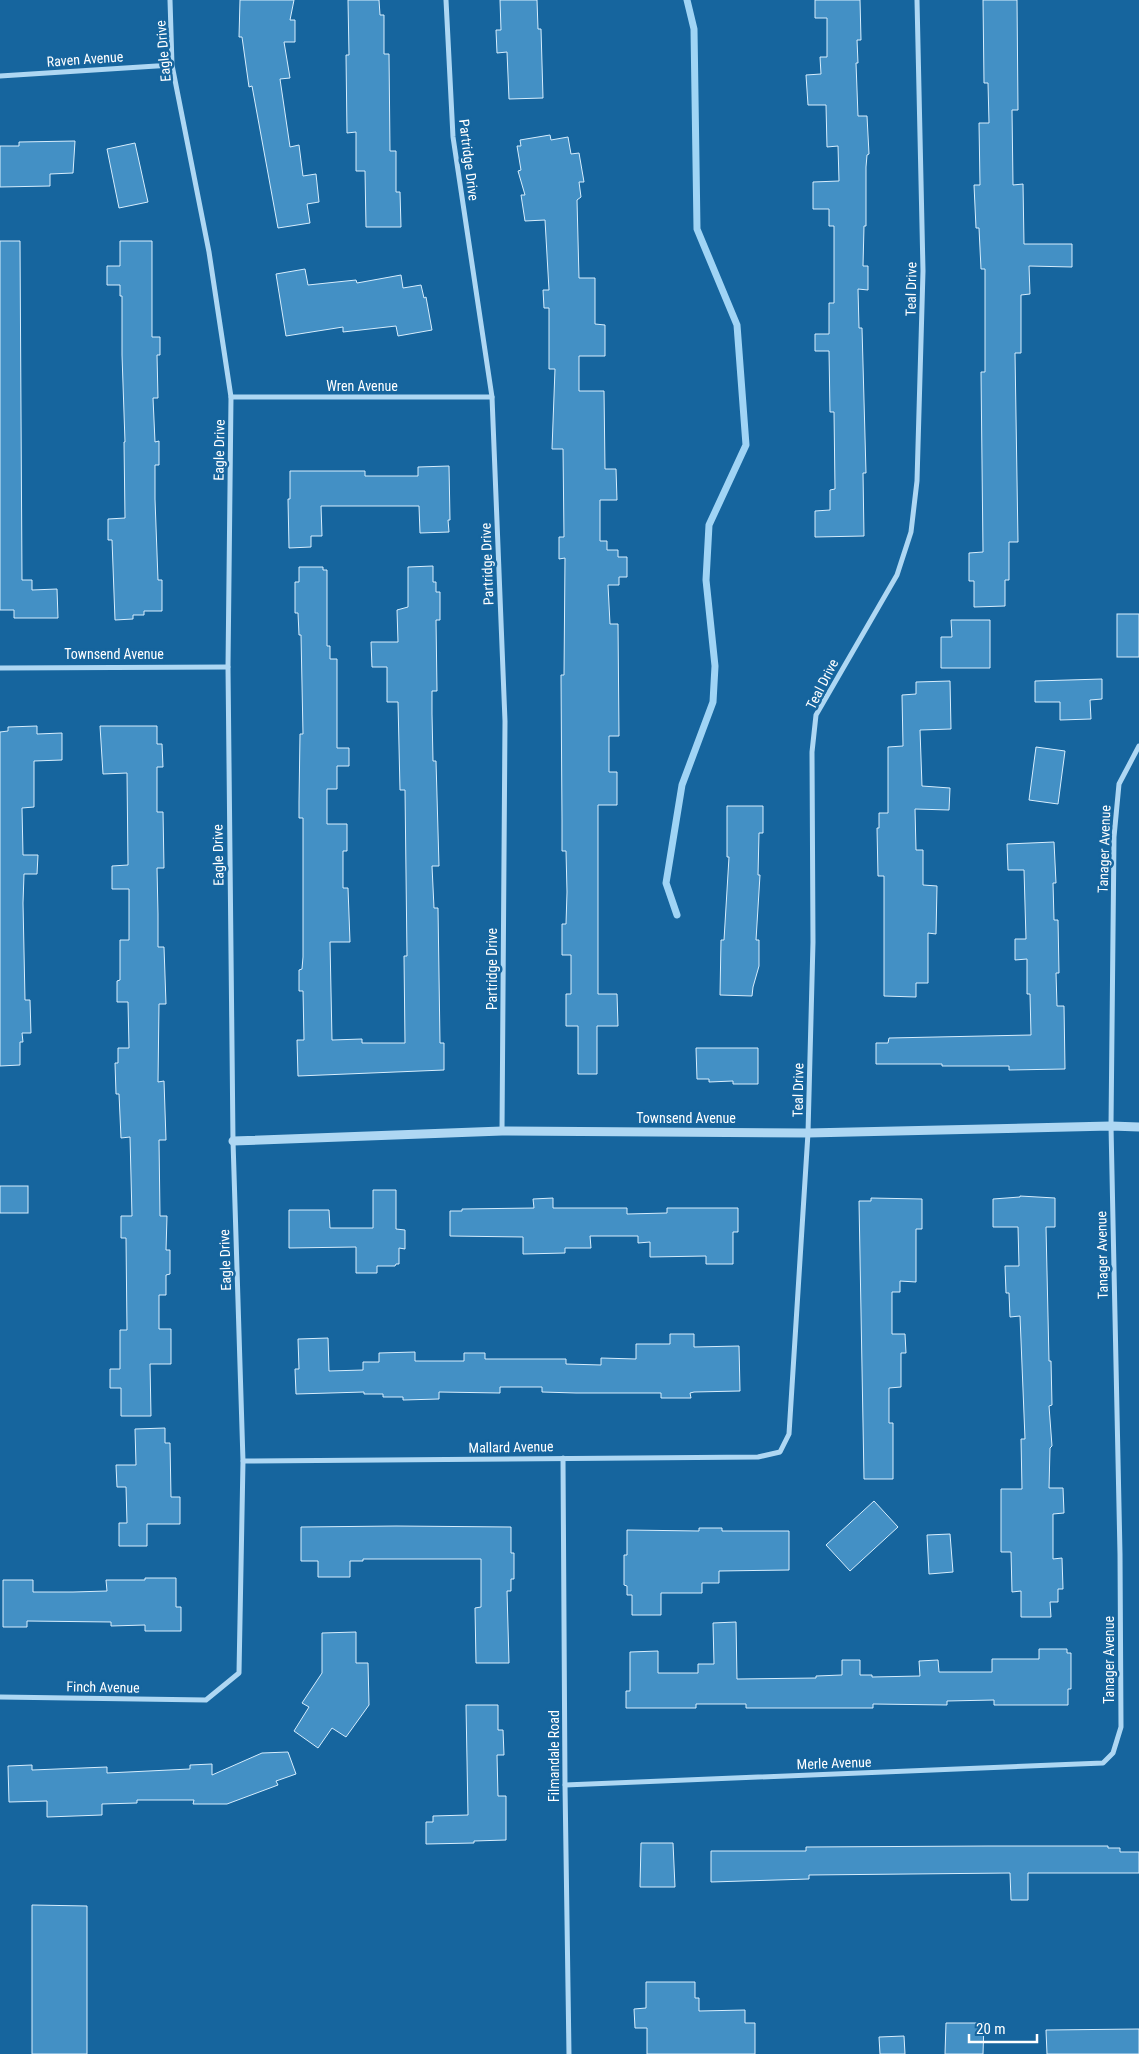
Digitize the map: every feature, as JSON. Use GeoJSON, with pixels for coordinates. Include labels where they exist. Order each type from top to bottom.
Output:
{"type":"FeatureCollection","features":[{"type":"Feature","properties":{"kind":"street","name":"Eagle Drive"},"geometry":{"type":"LineString","coordinates":[[170,0],[172,65],[209,252],[231,397],[228,667],[232,1141],[243,1461],[239,1673],[206,1700]]}},
{"type":"Feature","properties":{"kind":"street","name":"Partridge Drive"},"geometry":{"type":"LineString","coordinates":[[446,0],[453,137],[492,397],[505,721],[502,1131]]}},
{"type":"Feature","properties":{"kind":"street","name":"Teal Drive"},"geometry":{"type":"LineString","coordinates":[[780,1452],[789,1434],[808,1133],[813,942],[812,752],[816,715],[897,575],[911,532],[917,481],[923,271],[917,0]]}},
{"type":"Feature","properties":{"kind":"street","name":"Raven Avenue"},"geometry":{"type":"LineString","coordinates":[[0,76],[172,65]]}},
{"type":"Feature","properties":{"kind":"street","name":"Wren Avenue"},"geometry":{"type":"LineString","coordinates":[[231,397],[492,397]]}},
{"type":"Feature","properties":{"kind":"street","name":"Townsend Avenue"},"geometry":{"type":"LineString","coordinates":[[0,668],[228,667]]}},
{"type":"Feature","properties":{"kind":"street","name":"Tanager Avenue"},"geometry":{"type":"LineString","coordinates":[[1103,1763],[1113,1754],[1120,1727],[1120,1554],[1111,1126],[1115,828],[1119,784],[1139,746]]}},
{"type":"Feature","properties":{"kind":"street","name":"Townsend Avenue"},"geometry":{"type":"LineString","coordinates":[[232,1141],[502,1131],[808,1133],[1111,1126],[1139,1127]]}},
{"type":"Feature","properties":{"kind":"street","name":"Mallard Avenue"},"geometry":{"type":"LineString","coordinates":[[243,1461],[758,1457],[780,1452]]}},
{"type":"Feature","properties":{"kind":"street","name":"Filmandale Road"},"geometry":{"type":"LineString","coordinates":[[563,1458],[569,2054]]}},
{"type":"Feature","properties":{"kind":"street","name":"Finch Avenue"},"geometry":{"type":"LineString","coordinates":[[0,1697],[206,1700]]}},
{"type":"Feature","properties":{"kind":"street","name":"Merle Avenue"},"geometry":{"type":"LineString","coordinates":[[565,1785],[1103,1763]]}},
{"type":"Feature","properties":{"kind":"building"},"geometry":{"type":"Polygon","coordinates":[[[240,0],[294,0],[290,20],[295,20],[295,42],[284,42],[290,78],[280,79],[290,147],[299,145],[303,176],[316,174],[319,202],[307,204],[310,223],[278,228],[252,86],[249,87],[242,37],[239,37],[240,0]]]}},
{"type":"Feature","properties":{"kind":"building"},"geometry":{"type":"Polygon","coordinates":[[[348,0],[379,0],[380,15],[384,15],[384,54],[389,54],[390,151],[396,151],[396,192],[400,192],[401,227],[366,227],[365,171],[356,171],[356,132],[347,133],[346,55],[349,55],[348,0]]]}},
{"type":"Feature","properties":{"kind":"building"},"geometry":{"type":"Polygon","coordinates":[[[500,0],[537,0],[538,29],[541,29],[543,98],[509,99],[507,52],[497,53],[496,30],[501,30],[500,0]]]}},
{"type":"Feature","properties":{"kind":"building"},"geometry":{"type":"Polygon","coordinates":[[[815,0],[860,0],[861,40],[857,40],[858,63],[856,63],[858,116],[867,116],[869,154],[867,155],[866,167],[866,226],[864,226],[863,266],[868,266],[868,290],[858,289],[859,328],[862,328],[866,473],[863,473],[864,536],[815,537],[815,511],[830,510],[830,490],[835,489],[834,412],[830,412],[829,351],[815,351],[815,334],[829,334],[829,303],[834,303],[834,226],[829,226],[829,209],[813,209],[813,182],[839,181],[838,146],[827,147],[826,105],[808,105],[806,75],[821,74],[820,57],[827,57],[827,18],[815,18],[815,0]]]}},
{"type":"Feature","properties":{"kind":"building"},"geometry":{"type":"Polygon","coordinates":[[[983,0],[1017,0],[1018,110],[1012,110],[1013,185],[1023,184],[1024,244],[1072,244],[1072,267],[1029,266],[1030,294],[1021,295],[1021,353],[1015,353],[1018,542],[1009,542],[1009,580],[1005,580],[1005,606],[974,607],[974,581],[969,581],[969,553],[983,552],[981,372],[985,372],[985,269],[981,269],[979,228],[976,228],[974,185],[980,185],[979,123],[989,123],[988,83],[984,83],[983,0]]]}},
{"type":"Feature","properties":{"kind":"building"},"geometry":{"type":"Polygon","coordinates":[[[550,135],[551,140],[568,137],[571,154],[579,153],[584,182],[579,182],[581,197],[577,200],[579,278],[595,278],[595,324],[605,325],[605,356],[579,356],[579,391],[604,391],[605,469],[616,469],[617,500],[600,500],[600,541],[607,541],[607,550],[618,550],[618,557],[627,557],[627,577],[619,577],[619,585],[608,585],[610,624],[618,624],[619,736],[609,736],[609,772],[617,772],[617,805],[598,805],[598,994],[617,994],[618,1026],[597,1026],[597,1074],[578,1074],[578,1026],[566,1026],[566,994],[571,994],[571,955],[562,955],[562,924],[566,924],[567,892],[566,851],[562,851],[561,675],[564,675],[565,558],[559,559],[559,537],[564,537],[563,449],[552,449],[555,369],[549,369],[549,308],[544,308],[543,290],[549,290],[545,220],[525,221],[521,195],[525,195],[518,171],[521,170],[517,146],[521,146],[520,140],[550,135]]]}},
{"type":"Feature","properties":{"kind":"building"},"geometry":{"type":"Polygon","coordinates":[[[75,141],[73,173],[50,174],[50,186],[0,187],[0,146],[19,146],[19,142],[75,141]]]}},
{"type":"Feature","properties":{"kind":"building"},"geometry":{"type":"Polygon","coordinates":[[[135,143],[148,202],[119,208],[107,149],[135,143]]]}},
{"type":"Feature","properties":{"kind":"building"},"geometry":{"type":"Polygon","coordinates":[[[0,241],[20,241],[22,580],[32,580],[32,590],[57,589],[58,618],[14,618],[14,610],[0,610],[0,241]]]}},
{"type":"Feature","properties":{"kind":"building"},"geometry":{"type":"Polygon","coordinates":[[[120,241],[152,241],[152,337],[160,337],[160,355],[157,355],[158,398],[153,398],[155,442],[159,441],[159,465],[155,465],[155,499],[158,580],[162,580],[162,611],[144,611],[144,615],[133,615],[133,619],[115,620],[112,540],[108,540],[108,519],[125,518],[122,296],[120,296],[120,285],[107,285],[107,266],[120,266],[120,241]]]}},
{"type":"Feature","properties":{"kind":"building"},"geometry":{"type":"Polygon","coordinates":[[[305,269],[308,285],[356,280],[357,283],[401,275],[403,288],[421,285],[424,298],[426,297],[432,330],[398,336],[396,326],[343,332],[343,327],[286,336],[276,274],[305,269]]]}},
{"type":"Feature","properties":{"kind":"building"},"geometry":{"type":"Polygon","coordinates":[[[449,466],[449,532],[420,533],[419,506],[321,506],[322,536],[311,536],[311,547],[289,548],[288,499],[290,499],[290,471],[365,471],[365,476],[418,476],[418,467],[449,466]]]}},
{"type":"Feature","properties":{"kind":"building"},"geometry":{"type":"Polygon","coordinates":[[[433,566],[433,582],[436,582],[436,592],[440,592],[440,620],[436,620],[437,691],[432,691],[433,761],[436,761],[439,866],[432,866],[434,908],[438,908],[440,1043],[444,1043],[444,1070],[298,1076],[297,1040],[304,1040],[303,991],[299,991],[299,970],[302,969],[303,957],[303,818],[299,818],[299,802],[300,734],[303,734],[301,635],[299,635],[298,613],[295,613],[295,582],[299,582],[299,567],[323,567],[323,570],[327,570],[327,646],[330,646],[330,659],[337,659],[337,748],[349,748],[349,766],[337,766],[337,789],[327,789],[327,824],[347,824],[347,851],[343,851],[343,888],[348,888],[350,942],[330,942],[332,1040],[362,1039],[362,1043],[405,1043],[404,956],[407,956],[405,790],[400,790],[398,702],[387,702],[387,667],[372,667],[371,642],[398,642],[397,610],[408,607],[408,567],[433,566]]]}},
{"type":"Feature","properties":{"kind":"building"},"geometry":{"type":"Polygon","coordinates":[[[1117,614],[1139,614],[1139,657],[1117,657],[1117,614]]]}},
{"type":"Feature","properties":{"kind":"building"},"geometry":{"type":"Polygon","coordinates":[[[951,620],[990,620],[990,668],[941,668],[941,637],[952,637],[951,620]]]}},
{"type":"Feature","properties":{"kind":"building"},"geometry":{"type":"Polygon","coordinates":[[[1102,679],[1102,699],[1090,700],[1091,719],[1060,720],[1060,702],[1035,702],[1035,681],[1102,679]]]}},
{"type":"Feature","properties":{"kind":"building"},"geometry":{"type":"Polygon","coordinates":[[[950,681],[951,729],[920,730],[922,786],[950,788],[949,810],[915,809],[916,850],[923,850],[923,885],[937,886],[936,934],[928,933],[928,983],[916,983],[916,997],[884,996],[884,876],[878,876],[877,828],[879,828],[879,813],[888,813],[888,747],[903,746],[902,695],[916,694],[916,682],[950,681]]]}},
{"type":"Feature","properties":{"kind":"building"},"geometry":{"type":"Polygon","coordinates":[[[37,726],[37,734],[62,733],[62,760],[34,761],[34,807],[22,808],[23,855],[38,855],[37,874],[24,874],[25,1000],[30,1000],[31,1033],[22,1033],[23,1042],[20,1042],[20,1065],[0,1066],[0,732],[8,731],[8,727],[37,726]]]}},
{"type":"Feature","properties":{"kind":"building"},"geometry":{"type":"Polygon","coordinates":[[[100,726],[157,726],[157,744],[162,744],[163,767],[157,767],[157,812],[163,812],[164,868],[157,868],[158,947],[164,947],[166,1004],[159,1004],[158,1082],[164,1081],[166,1140],[159,1140],[160,1216],[167,1216],[166,1250],[170,1250],[170,1274],[166,1275],[166,1295],[159,1295],[159,1329],[171,1329],[171,1364],[150,1364],[151,1416],[121,1416],[121,1388],[110,1388],[110,1369],[120,1369],[120,1330],[127,1330],[126,1238],[121,1238],[121,1216],[132,1216],[130,1137],[121,1138],[119,1094],[116,1094],[115,1063],[118,1063],[118,1048],[129,1048],[128,1002],[117,1002],[117,981],[120,980],[120,940],[129,940],[129,889],[112,889],[112,866],[128,865],[127,773],[103,774],[100,726]]]}},
{"type":"Feature","properties":{"kind":"building"},"geometry":{"type":"Polygon","coordinates":[[[1036,747],[1065,751],[1058,804],[1029,800],[1036,747]]]}},
{"type":"Feature","properties":{"kind":"building"},"geometry":{"type":"Polygon","coordinates":[[[727,806],[763,806],[763,833],[759,833],[758,875],[760,875],[756,940],[759,940],[759,966],[752,996],[720,995],[721,940],[724,940],[729,857],[727,857],[727,806]]]}},
{"type":"Feature","properties":{"kind":"building"},"geometry":{"type":"Polygon","coordinates":[[[1054,842],[1056,883],[1053,883],[1054,920],[1058,920],[1059,973],[1056,973],[1057,1006],[1064,1006],[1065,1069],[1009,1070],[1009,1066],[876,1064],[876,1043],[888,1043],[889,1038],[1031,1035],[1030,994],[1027,994],[1027,959],[1015,960],[1015,939],[1026,939],[1024,870],[1008,870],[1007,844],[1054,842]]]}},
{"type":"Feature","properties":{"kind":"building"},"geometry":{"type":"Polygon","coordinates":[[[696,1048],[758,1048],[758,1084],[733,1084],[733,1081],[709,1082],[709,1079],[697,1079],[696,1048]]]}},
{"type":"Feature","properties":{"kind":"building"},"geometry":{"type":"Polygon","coordinates":[[[0,1186],[28,1186],[28,1213],[0,1213],[0,1186]]]}},
{"type":"Feature","properties":{"kind":"building"},"geometry":{"type":"Polygon","coordinates":[[[373,1190],[396,1190],[396,1229],[405,1230],[405,1249],[399,1248],[399,1264],[395,1266],[377,1266],[377,1273],[356,1273],[356,1247],[289,1248],[289,1210],[329,1210],[330,1228],[373,1228],[373,1190]]]}},
{"type":"Feature","properties":{"kind":"building"},"geometry":{"type":"Polygon","coordinates":[[[1020,1196],[1055,1198],[1055,1227],[1046,1227],[1049,1361],[1051,1361],[1052,1405],[1049,1406],[1052,1446],[1050,1448],[1049,1488],[1063,1488],[1064,1513],[1053,1514],[1053,1559],[1062,1558],[1063,1589],[1058,1589],[1058,1602],[1050,1602],[1051,1617],[1021,1617],[1021,1591],[1012,1592],[1011,1552],[1001,1552],[1001,1489],[1022,1489],[1021,1439],[1025,1439],[1020,1316],[1010,1317],[1009,1293],[1006,1293],[1005,1266],[1019,1266],[1018,1227],[993,1227],[993,1199],[1020,1196]]]}},
{"type":"Feature","properties":{"kind":"building"},"geometry":{"type":"Polygon","coordinates":[[[553,1198],[553,1208],[627,1208],[627,1214],[667,1213],[667,1208],[738,1208],[738,1232],[733,1232],[733,1264],[706,1264],[706,1256],[650,1257],[650,1242],[638,1243],[638,1236],[590,1236],[591,1248],[565,1248],[565,1253],[523,1254],[523,1237],[450,1236],[450,1211],[462,1211],[462,1209],[534,1208],[533,1199],[553,1198]]]}},
{"type":"Feature","properties":{"kind":"building"},"geometry":{"type":"Polygon","coordinates":[[[871,1198],[922,1199],[922,1229],[916,1229],[916,1282],[900,1281],[900,1292],[892,1292],[892,1334],[905,1334],[906,1353],[901,1353],[901,1387],[889,1388],[889,1423],[893,1423],[893,1479],[864,1479],[859,1201],[871,1201],[871,1198]]]}},
{"type":"Feature","properties":{"kind":"building"},"geometry":{"type":"Polygon","coordinates":[[[670,1334],[694,1334],[694,1347],[739,1346],[740,1391],[694,1392],[690,1393],[691,1398],[661,1398],[661,1393],[542,1392],[542,1387],[500,1387],[500,1393],[439,1392],[439,1399],[403,1400],[403,1397],[383,1397],[383,1394],[364,1394],[364,1392],[296,1394],[295,1369],[299,1369],[298,1339],[328,1338],[329,1371],[363,1370],[363,1362],[379,1362],[379,1353],[415,1352],[415,1361],[464,1361],[464,1353],[485,1353],[485,1359],[566,1359],[566,1364],[601,1365],[601,1358],[636,1359],[636,1344],[670,1344],[670,1334]]]}},
{"type":"Feature","properties":{"kind":"building"},"geometry":{"type":"Polygon","coordinates":[[[165,1428],[165,1443],[170,1443],[171,1497],[180,1497],[180,1524],[147,1524],[147,1546],[119,1546],[119,1523],[127,1523],[126,1487],[117,1487],[116,1465],[136,1465],[135,1429],[165,1428]]]}},
{"type":"Feature","properties":{"kind":"building"},"geometry":{"type":"Polygon","coordinates":[[[874,1501],[898,1527],[850,1571],[826,1545],[874,1501]]]}},
{"type":"Feature","properties":{"kind":"building"},"geometry":{"type":"Polygon","coordinates":[[[301,1527],[511,1527],[514,1579],[511,1579],[511,1591],[507,1591],[509,1663],[476,1663],[475,1608],[481,1607],[481,1559],[363,1559],[363,1561],[350,1561],[350,1577],[318,1577],[318,1561],[301,1561],[301,1527]]]}},
{"type":"Feature","properties":{"kind":"building"},"geometry":{"type":"Polygon","coordinates":[[[699,1528],[722,1528],[722,1531],[789,1531],[789,1570],[719,1571],[719,1583],[702,1583],[702,1593],[661,1593],[661,1615],[632,1615],[632,1595],[627,1595],[627,1586],[624,1585],[624,1555],[627,1555],[627,1530],[699,1531],[699,1528]]]}},
{"type":"Feature","properties":{"kind":"building"},"geometry":{"type":"Polygon","coordinates":[[[950,1534],[953,1572],[929,1574],[927,1535],[950,1534]]]}},
{"type":"Feature","properties":{"kind":"building"},"geometry":{"type":"Polygon","coordinates":[[[145,1578],[176,1578],[176,1607],[181,1607],[181,1631],[145,1631],[145,1625],[111,1626],[111,1622],[27,1621],[27,1627],[3,1627],[3,1580],[33,1580],[33,1592],[73,1592],[107,1591],[106,1580],[145,1580],[145,1578]]]}},
{"type":"Feature","properties":{"kind":"building"},"geometry":{"type":"Polygon","coordinates":[[[736,1622],[737,1679],[816,1678],[816,1676],[842,1675],[842,1660],[860,1660],[860,1675],[872,1675],[872,1677],[920,1676],[919,1661],[938,1660],[939,1672],[992,1672],[992,1659],[1039,1659],[1039,1649],[1067,1649],[1067,1653],[1071,1653],[1071,1689],[1068,1689],[1068,1705],[994,1705],[994,1700],[947,1701],[947,1705],[873,1704],[873,1708],[746,1708],[746,1704],[696,1704],[696,1708],[626,1708],[626,1691],[630,1691],[630,1652],[658,1651],[658,1673],[698,1673],[698,1664],[714,1664],[713,1623],[736,1622]]]}},
{"type":"Feature","properties":{"kind":"building"},"geometry":{"type":"Polygon","coordinates":[[[356,1632],[356,1663],[368,1663],[369,1705],[346,1737],[332,1728],[318,1748],[294,1731],[309,1707],[302,1703],[322,1673],[322,1633],[356,1632]]]}},
{"type":"Feature","properties":{"kind":"building"},"geometry":{"type":"Polygon","coordinates":[[[466,1705],[498,1705],[498,1730],[503,1730],[504,1755],[497,1755],[498,1796],[506,1796],[506,1840],[426,1844],[426,1822],[433,1822],[433,1816],[468,1815],[466,1705]]]}},
{"type":"Feature","properties":{"kind":"building"},"geometry":{"type":"Polygon","coordinates":[[[288,1752],[296,1774],[276,1781],[278,1785],[227,1804],[193,1804],[194,1800],[137,1800],[137,1803],[102,1804],[102,1815],[47,1817],[47,1801],[9,1802],[8,1766],[32,1765],[32,1770],[107,1767],[107,1773],[190,1769],[190,1765],[212,1764],[212,1775],[262,1753],[288,1752]]]}},
{"type":"Feature","properties":{"kind":"building"},"geometry":{"type":"Polygon","coordinates":[[[641,1843],[673,1843],[675,1887],[640,1887],[641,1843]]]}},
{"type":"Feature","properties":{"kind":"building"},"geometry":{"type":"Polygon","coordinates":[[[1108,1846],[1108,1848],[1120,1848],[1120,1852],[1139,1852],[1139,1873],[1028,1873],[1028,1900],[1011,1900],[1010,1873],[809,1875],[809,1879],[711,1882],[711,1851],[806,1851],[806,1847],[1108,1846]]]}},
{"type":"Feature","properties":{"kind":"building"},"geometry":{"type":"Polygon","coordinates":[[[32,1905],[87,1906],[87,2054],[32,2054],[32,1905]]]}},
{"type":"Feature","properties":{"kind":"building"},"geometry":{"type":"Polygon","coordinates":[[[646,1982],[695,1982],[695,1998],[699,1998],[699,2011],[745,2010],[745,2023],[755,2023],[755,2054],[647,2054],[647,2028],[635,2028],[634,2009],[646,2008],[646,1982]]]}},
{"type":"Feature","properties":{"kind":"building"},"geometry":{"type":"Polygon","coordinates":[[[946,2023],[984,2023],[983,2054],[945,2054],[946,2023]]]}},
{"type":"Feature","properties":{"kind":"building"},"geometry":{"type":"Polygon","coordinates":[[[1139,2029],[1139,2054],[1047,2054],[1046,2030],[1139,2029]]]}},
{"type":"Feature","properties":{"kind":"building"},"geometry":{"type":"Polygon","coordinates":[[[904,2036],[905,2054],[880,2054],[879,2037],[904,2036]]]}},
{"type":"Feature","properties":{"kind":"waterway"},"geometry":{"type":"LineString","coordinates":[[677,915],[666,883],[682,785],[713,702],[715,666],[706,580],[709,525],[746,445],[737,325],[697,229],[694,29],[687,0]]}}]}
